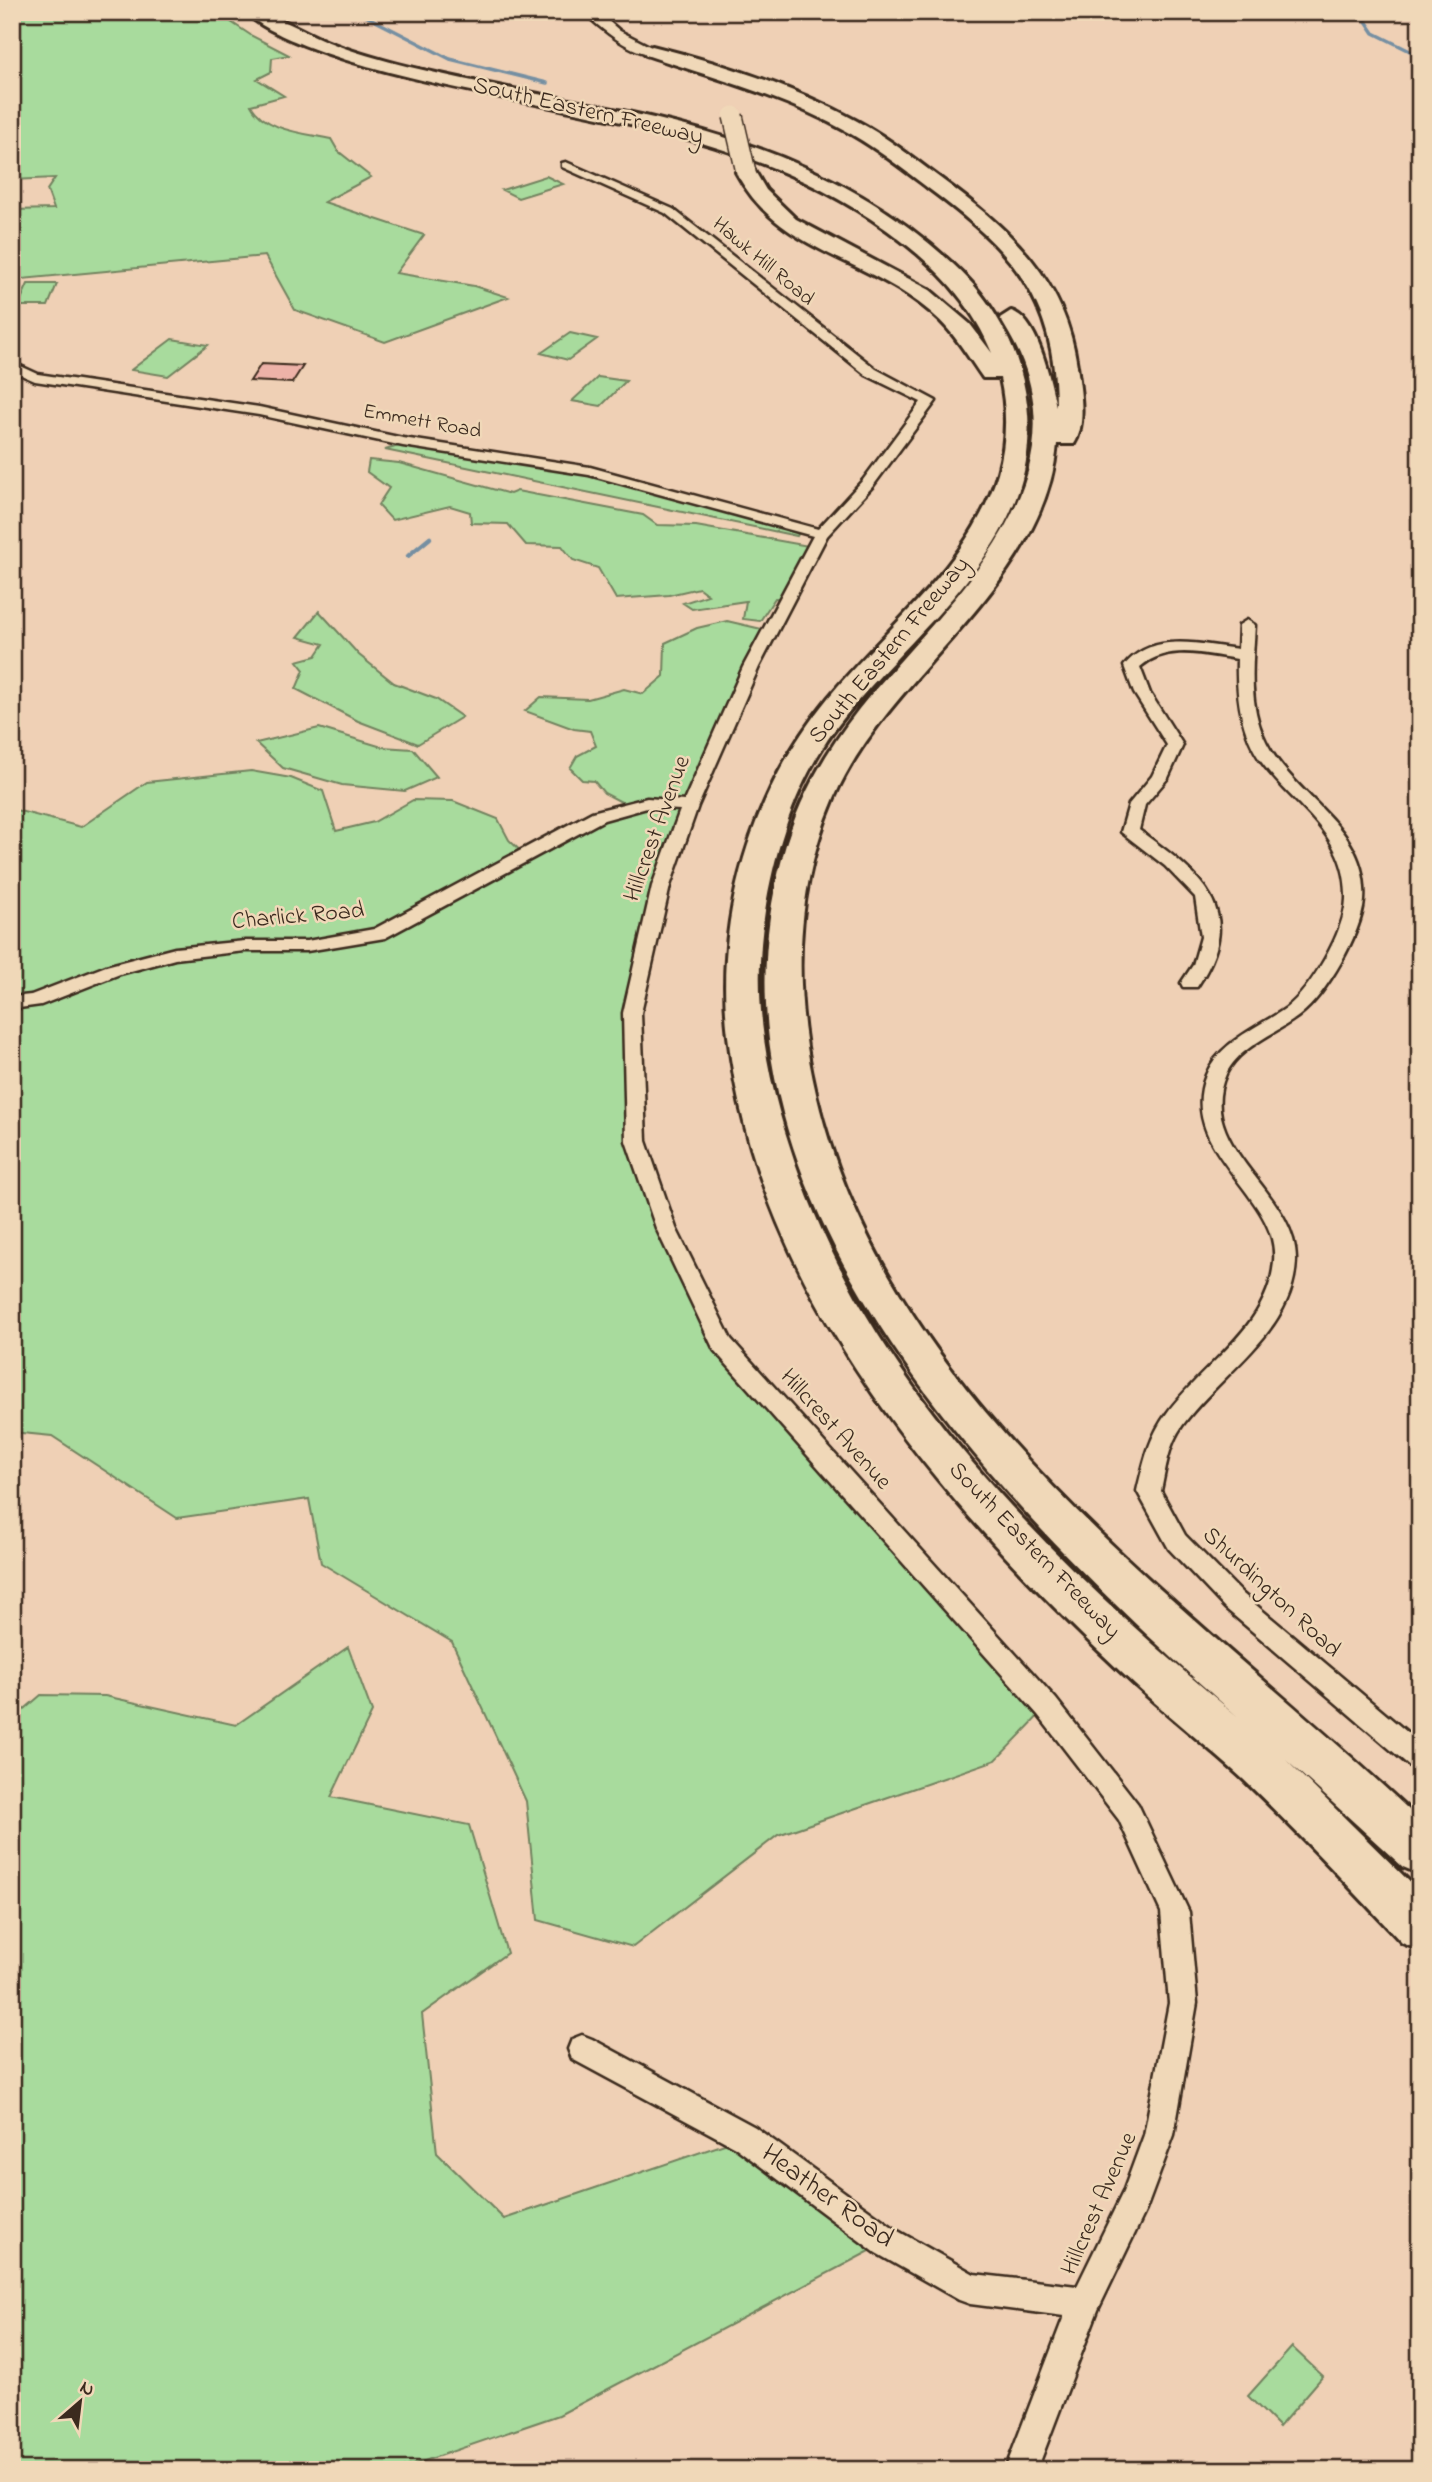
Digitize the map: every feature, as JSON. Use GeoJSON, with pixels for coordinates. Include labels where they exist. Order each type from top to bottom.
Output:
{"type":"FeatureCollection","features":[{"type":"Feature","properties":{"kind":"highway","name":"South Eastern Freeway"},"geometry":{"type":"LineString","coordinates":[[254,12],[307,40],[373,63],[610,112],[741,149],[815,180],[880,216],[910,237],[960,282],[995,333],[1015,390],[1018,420],[1008,484],[976,550],[950,583],[843,700],[811,743],[786,788],[766,836],[752,889],[743,960],[743,1008],[750,1072],[766,1140],[791,1213],[845,1315],[914,1420],[983,1504],[1150,1670],[1254,1760],[1358,1861],[1420,1927]]}},
{"type":"Feature","properties":{"kind":"highway","name":"South Eastern Freeway"},"geometry":{"type":"LineString","coordinates":[[280,12],[331,37],[401,60],[665,116],[775,151],[826,172],[894,208],[952,250],[984,281],[1025,342],[1037,367],[1044,397],[1042,459],[1034,491],[1001,560],[875,708],[844,752],[819,798],[799,849],[787,901],[782,961],[784,1023],[796,1090],[817,1159],[847,1231],[890,1310],[944,1387],[1013,1470],[1094,1555],[1185,1642],[1286,1729],[1420,1852]]}},
{"type":"Feature","properties":{"kind":"highway"},"geometry":{"type":"LineString","coordinates":[[641,52],[688,76],[725,102],[746,172],[756,194],[770,209],[814,238],[892,276],[928,299],[980,349],[999,391],[1008,484]]}},
{"type":"Feature","properties":{"kind":"highway"},"geometry":{"type":"LineString","coordinates":[[641,52],[814,108],[881,144],[1002,237],[1030,271],[1059,332],[1069,382],[1069,420],[1060,466],[1036,526],[1015,562],[988,598],[875,708]]}},
{"type":"Feature","properties":{"kind":"highway"},"geometry":{"type":"LineString","coordinates":[[1286,1729],[1420,1835]]}},
{"type":"Feature","properties":{"kind":"highway"},"geometry":{"type":"LineString","coordinates":[[1358,1861],[1420,1945]]}},
{"type":"Feature","properties":{"kind":"main road"},"geometry":{"type":"LineString","coordinates":[[582,12],[602,37],[641,52]]}},
{"type":"Feature","properties":{"kind":"main road"},"geometry":{"type":"LineString","coordinates":[[590,12],[641,52]]}},
{"type":"Feature","properties":{"kind":"street","name":"Hawk Hill Road"},"geometry":{"type":"LineString","coordinates":[[566,164],[669,211],[871,372],[929,401]]}},
{"type":"Feature","properties":{"kind":"street","name":"Emmett Road"},"geometry":{"type":"LineString","coordinates":[[12,366],[34,377],[259,411],[403,442],[590,471],[821,534]]}},
{"type":"Feature","properties":{"kind":"street","name":"Hillcrest Avenue"},"geometry":{"type":"LineString","coordinates":[[929,401],[868,482],[821,534],[751,667],[690,806],[661,886],[632,1013],[636,1141],[666,1228],[722,1345],[1047,1707],[1129,1812],[1175,1912],[1183,2003],[1159,2135],[1135,2199],[1085,2303],[1021,2470]]}},
{"type":"Feature","properties":{"kind":"street","name":"Shurdington Road"},"geometry":{"type":"LineString","coordinates":[[1247,625],[1245,696],[1255,735],[1270,762],[1340,835],[1354,864],[1355,902],[1328,972],[1297,1008],[1245,1043],[1216,1074],[1209,1110],[1219,1143],[1261,1198],[1285,1242],[1282,1287],[1263,1320],[1197,1391],[1161,1440],[1149,1491],[1177,1542],[1234,1601],[1420,1759]]}},
{"type":"Feature","properties":{"kind":"street"},"geometry":{"type":"LineString","coordinates":[[1190,983],[1202,965],[1210,937],[1204,896],[1171,862],[1130,832],[1137,804],[1160,778],[1175,745],[1142,694],[1132,666],[1149,652],[1176,646],[1246,655]]}},
{"type":"Feature","properties":{"kind":"street","name":"Charlick Road"},"geometry":{"type":"LineString","coordinates":[[12,1003],[34,1001],[113,971],[175,954],[245,946],[307,946],[379,934],[436,906],[598,816],[647,803],[690,806]]}},
{"type":"Feature","properties":{"kind":"street","name":"Heather Road"},"geometry":{"type":"LineString","coordinates":[[582,2049],[745,2137],[887,2242],[970,2290],[1085,2303]]}},
{"type":"Feature","properties":{"kind":"green space"},"geometry":{"type":"Polygon","coordinates":[[[12,12],[216,12],[252,36],[289,55],[272,58],[271,72],[257,79],[284,96],[251,105],[257,114],[286,130],[331,139],[338,151],[371,177],[324,202],[424,235],[396,273],[474,286],[508,297],[385,342],[295,310],[265,256],[12,280],[12,210],[54,209],[47,190],[55,178],[12,180],[12,12]]]}},
{"type":"Feature","properties":{"kind":"green space"},"geometry":{"type":"Polygon","coordinates":[[[546,176],[563,184],[518,198],[502,190],[546,176]]]}},
{"type":"Feature","properties":{"kind":"green space"},"geometry":{"type":"Polygon","coordinates":[[[28,284],[57,284],[48,306],[18,306],[28,284]]]}},
{"type":"Feature","properties":{"kind":"green space"},"geometry":{"type":"Polygon","coordinates":[[[570,333],[597,339],[568,360],[541,353],[570,333]]]}},
{"type":"Feature","properties":{"kind":"green space"},"geometry":{"type":"Polygon","coordinates":[[[172,339],[208,345],[168,376],[131,370],[172,339]]]}},
{"type":"Feature","properties":{"kind":"green space"},"geometry":{"type":"Polygon","coordinates":[[[598,377],[626,381],[601,406],[572,401],[598,377]]]}},
{"type":"Feature","properties":{"kind":"green space"},"geometry":{"type":"Polygon","coordinates":[[[409,443],[590,471],[801,529],[797,536],[385,450],[409,443]]]}},
{"type":"Feature","properties":{"kind":"green space"},"geometry":{"type":"Polygon","coordinates":[[[369,460],[399,463],[510,494],[517,491],[643,515],[657,525],[696,526],[814,547],[787,599],[775,598],[760,621],[743,619],[746,601],[692,609],[683,603],[708,595],[699,588],[669,595],[616,599],[598,568],[573,560],[562,546],[526,545],[508,524],[471,523],[470,512],[450,506],[392,520],[378,505],[389,488],[367,472],[369,460]]]}},
{"type":"Feature","properties":{"kind":"green space"},"geometry":{"type":"Polygon","coordinates":[[[319,611],[359,655],[394,683],[436,699],[462,717],[418,744],[358,721],[296,689],[304,670],[297,661],[316,656],[324,644],[298,637],[319,611]]]}},
{"type":"Feature","properties":{"kind":"green space"},"geometry":{"type":"Polygon","coordinates":[[[727,621],[770,631],[690,806],[632,1013],[638,1151],[722,1344],[1047,1707],[996,1760],[778,1835],[633,1947],[538,1920],[526,1801],[452,1642],[321,1563],[309,1499],[177,1518],[52,1436],[12,1432],[12,809],[81,827],[147,782],[251,771],[291,778],[323,791],[336,831],[374,822],[413,800],[453,801],[498,819],[509,840],[530,860],[618,809],[629,806],[604,793],[594,781],[582,780],[570,768],[577,756],[596,746],[590,731],[574,729],[525,711],[541,697],[588,699],[624,689],[643,694],[664,676],[665,643],[697,628],[727,621]]]}},
{"type":"Feature","properties":{"kind":"green space"},"geometry":{"type":"Polygon","coordinates":[[[319,728],[382,747],[413,749],[437,777],[405,791],[342,785],[283,768],[256,743],[319,728]]]}},
{"type":"Feature","properties":{"kind":"green space"},"geometry":{"type":"Polygon","coordinates":[[[348,1647],[372,1712],[331,1797],[469,1825],[507,1953],[422,2014],[437,2153],[504,2219],[745,2137],[887,2242],[559,2415],[398,2470],[12,2470],[12,1720],[41,1695],[105,1696],[236,1725],[348,1647]]]}},
{"type":"Feature","properties":{"kind":"green space"},"geometry":{"type":"Polygon","coordinates":[[[1292,2347],[1323,2376],[1279,2427],[1248,2396],[1292,2347]]]}},
{"type":"Feature","properties":{"kind":"building"},"geometry":{"type":"Polygon","coordinates":[[[261,364],[303,366],[292,383],[250,381],[261,364]]]}},
{"type":"Feature","properties":{"kind":"waterway"},"geometry":{"type":"LineString","coordinates":[[358,12],[450,59],[547,83]]}},
{"type":"Feature","properties":{"kind":"waterway"},"geometry":{"type":"LineString","coordinates":[[1360,12],[1374,33],[1420,56]]}},
{"type":"Feature","properties":{"kind":"waterway"},"geometry":{"type":"LineString","coordinates":[[408,556],[430,538]]}}]}
